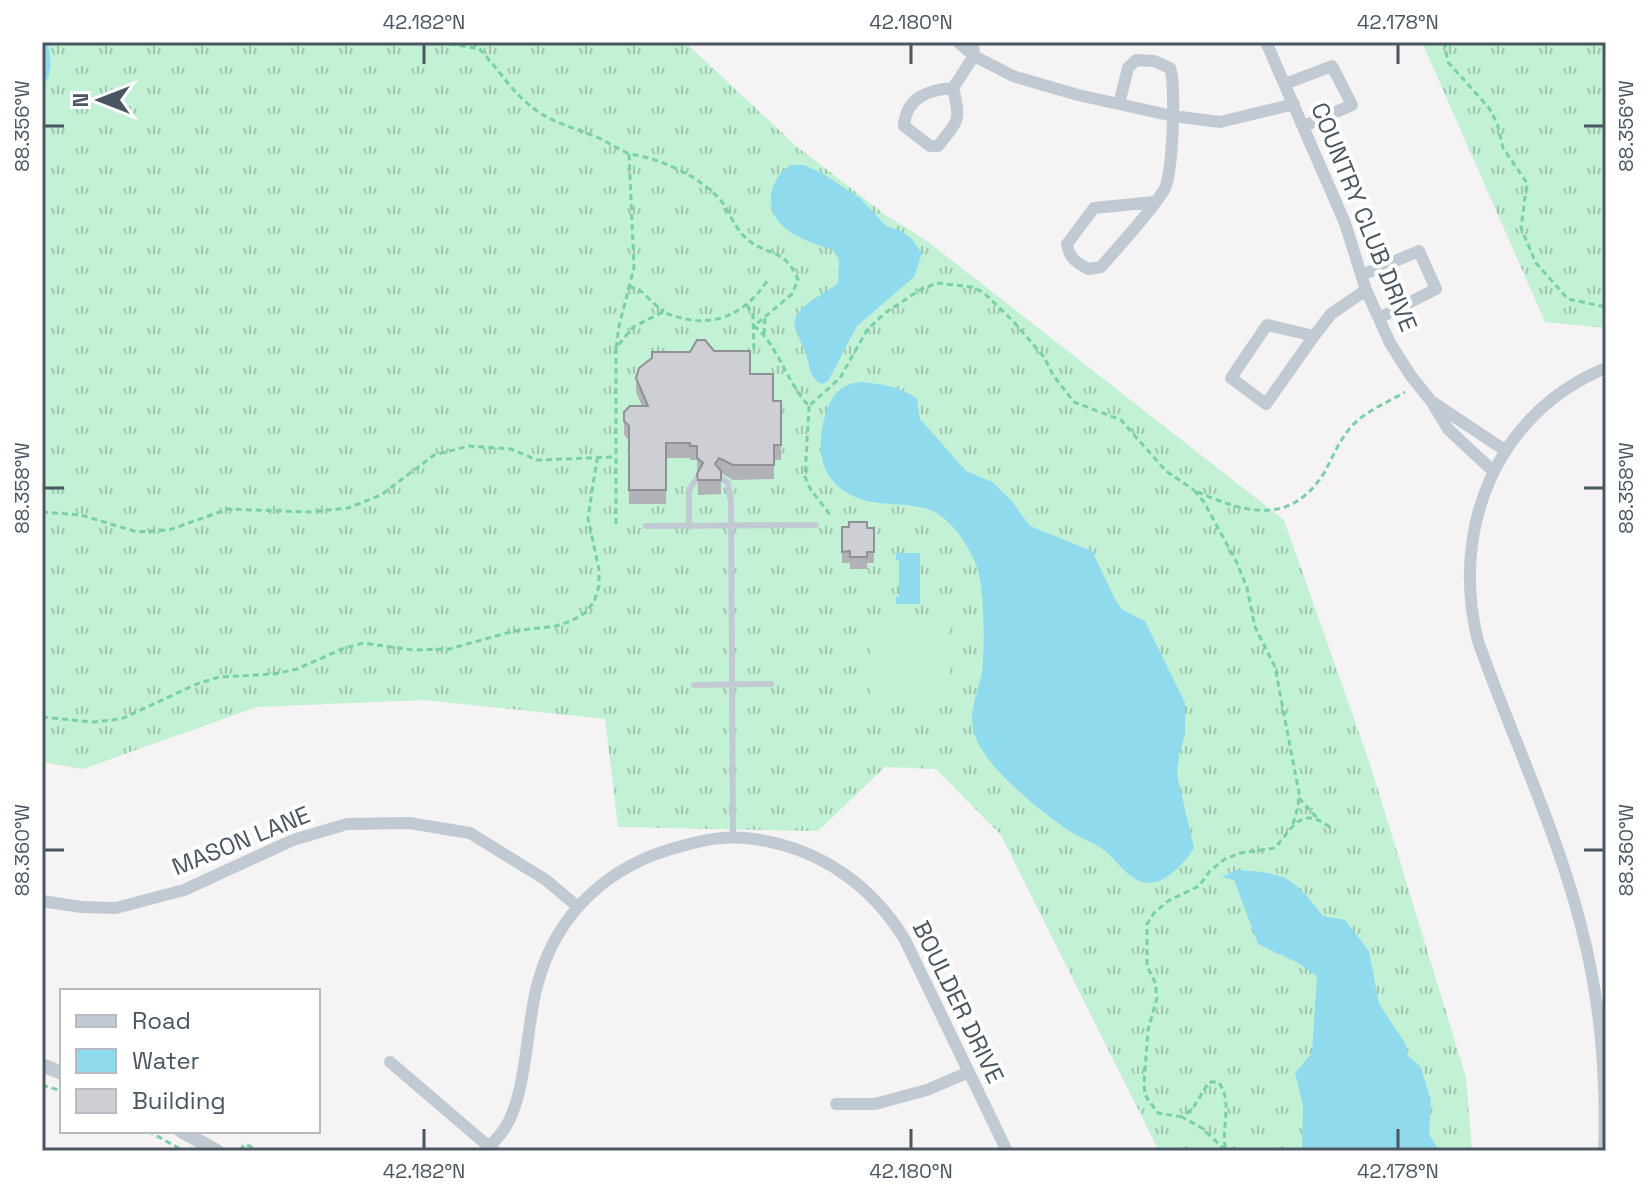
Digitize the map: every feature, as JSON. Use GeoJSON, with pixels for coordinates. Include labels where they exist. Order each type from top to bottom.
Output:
{"type":"FeatureCollection","features":[{"type":"Feature","properties":{"kind":"street"},"geometry":{"type":"LineString","coordinates":[[958,42],[974,56],[1013,76],[1173,116],[1220,122],[1294,104]]}},
{"type":"Feature","properties":{"kind":"street"},"geometry":{"type":"LineString","coordinates":[[953,88],[928,90],[918,96],[904,116],[904,126],[930,146],[938,146],[958,121],[953,88],[974,56],[973,42]]}},
{"type":"Feature","properties":{"kind":"street","name":"COUNTRY CLUB DRIVE"},"geometry":{"type":"LineString","coordinates":[[1266,42],[1345,223],[1366,290],[1390,343],[1448,429],[1493,471]]}},
{"type":"Feature","properties":{"kind":"street"},"geometry":{"type":"LineString","coordinates":[[1119,104],[1128,68],[1136,60],[1154,61],[1170,68],[1174,78],[1173,116],[1166,187],[1154,202],[1101,267],[1088,269],[1074,261],[1067,244],[1094,208],[1154,202]]}},
{"type":"Feature","properties":{"kind":"street"},"geometry":{"type":"LineString","coordinates":[[1285,84],[1332,66],[1352,105],[1304,126]]}},
{"type":"Feature","properties":{"kind":"street"},"geometry":{"type":"LineString","coordinates":[[1362,275],[1419,251],[1436,289],[1379,318]]}},
{"type":"Feature","properties":{"kind":"street"},"geometry":{"type":"LineString","coordinates":[[1314,336],[1267,325],[1231,378],[1266,404],[1331,314],[1366,290]]}},
{"type":"Feature","properties":{"kind":"street"},"geometry":{"type":"LineString","coordinates":[[1604,1151],[1603,1050],[1582,932],[1563,867],[1478,641],[1468,576],[1480,503],[1493,471],[1506,451],[1550,403],[1578,382],[1606,368]]}},
{"type":"Feature","properties":{"kind":"street","name":"COUNTRY CLUB DRIVE"},"geometry":{"type":"LineString","coordinates":[[1431,401],[1506,451]]}},
{"type":"Feature","properties":{"kind":"street","name":"MASON LANE"},"geometry":{"type":"LineString","coordinates":[[42,901],[116,908],[184,890],[293,840],[347,824],[409,823],[470,833],[546,880],[578,907]]}},
{"type":"Feature","properties":{"kind":"street","name":"BOULDER DRIVE"},"geometry":{"type":"LineString","coordinates":[[490,1150],[515,1106],[533,1002],[543,967],[561,930],[578,907],[616,873],[653,853],[711,838],[733,837],[769,841],[812,855],[851,877],[886,911],[905,940],[1007,1151]]}},
{"type":"Feature","properties":{"kind":"street"},"geometry":{"type":"LineString","coordinates":[[390,1062],[490,1150]]}},
{"type":"Feature","properties":{"kind":"street"},"geometry":{"type":"LineString","coordinates":[[836,1104],[875,1104],[927,1090],[969,1072]]}},
{"type":"Feature","properties":{"kind":"street"},"geometry":{"type":"LineString","coordinates":[[185,1133],[217,1151]]}},
{"type":"Feature","properties":{"kind":"lane"},"geometry":{"type":"LineString","coordinates":[[689,525],[689,490],[697,478]]}},
{"type":"Feature","properties":{"kind":"lane"},"geometry":{"type":"LineString","coordinates":[[721,478],[728,483],[730,490],[733,837]]}},
{"type":"Feature","properties":{"kind":"lane"},"geometry":{"type":"LineString","coordinates":[[646,526],[816,525]]}},
{"type":"Feature","properties":{"kind":"lane"},"geometry":{"type":"LineString","coordinates":[[694,685],[771,684]]}},
{"type":"Feature","properties":{"kind":"path"},"geometry":{"type":"LineString","coordinates":[[440,42],[480,49]]}},
{"type":"Feature","properties":{"kind":"path"},"geometry":{"type":"LineString","coordinates":[[472,42],[518,95],[541,114],[554,123],[699,180],[722,202],[742,234],[757,246],[784,257],[793,266],[798,280],[792,294],[754,326]]}},
{"type":"Feature","properties":{"kind":"path"},"geometry":{"type":"LineString","coordinates":[[1444,42],[1448,62],[1489,108],[1497,123],[1503,148],[1527,183],[1521,228],[1536,263],[1568,299],[1606,307]]}},
{"type":"Feature","properties":{"kind":"path"},"geometry":{"type":"LineString","coordinates":[[616,524],[616,348],[634,268],[629,154]]}},
{"type":"Feature","properties":{"kind":"path"},"geometry":{"type":"LineString","coordinates":[[629,286],[642,292],[663,312],[689,321],[712,321],[735,314],[755,300],[767,281]]}},
{"type":"Feature","properties":{"kind":"path"},"geometry":{"type":"LineString","coordinates":[[831,516],[805,477],[809,406],[840,378],[867,330],[902,301],[937,283],[971,287],[983,292],[1044,357],[1053,375],[1074,402],[1121,420],[1166,471],[1194,490],[1241,510],[1280,509],[1301,500],[1315,486],[1338,445],[1357,421],[1417,384]]}},
{"type":"Feature","properties":{"kind":"path"},"geometry":{"type":"LineString","coordinates":[[747,305],[753,315],[754,353]]}},
{"type":"Feature","properties":{"kind":"path"},"geometry":{"type":"LineString","coordinates":[[616,348],[633,327],[663,312]]}},
{"type":"Feature","properties":{"kind":"path"},"geometry":{"type":"LineString","coordinates":[[764,334],[765,316]]}},
{"type":"Feature","properties":{"kind":"path"},"geometry":{"type":"LineString","coordinates":[[754,326],[764,334],[798,395],[809,406]]}},
{"type":"Feature","properties":{"kind":"path"},"geometry":{"type":"LineString","coordinates":[[42,512],[81,515],[137,532],[169,530],[228,509],[308,512],[348,508],[381,495],[434,455],[469,446],[511,449],[537,460],[615,457]]}},
{"type":"Feature","properties":{"kind":"path"},"geometry":{"type":"LineString","coordinates":[[42,717],[93,722],[121,719],[219,677],[274,674],[297,669],[363,643],[413,650],[449,649],[514,631],[571,621],[585,613],[594,602],[599,586],[599,570],[588,518],[597,459]]}},
{"type":"Feature","properties":{"kind":"path"},"geometry":{"type":"LineString","coordinates":[[1194,490],[1204,502],[1237,563],[1247,588],[1255,627],[1275,667],[1299,798],[1293,824],[1275,848],[1240,853],[1225,859],[1210,871],[1199,886],[1168,901],[1147,924],[1147,966],[1155,982],[1157,998],[1146,1040],[1145,1095],[1158,1113],[1182,1117],[1202,1128],[1225,1150]]}},
{"type":"Feature","properties":{"kind":"path"},"geometry":{"type":"LineString","coordinates":[[1299,798],[1331,828]]}},
{"type":"Feature","properties":{"kind":"path"},"geometry":{"type":"LineString","coordinates":[[1293,824],[1305,818],[1317,818]]}},
{"type":"Feature","properties":{"kind":"path"},"geometry":{"type":"LineString","coordinates":[[1182,1117],[1193,1108],[1209,1082],[1218,1082],[1226,1099],[1222,1139],[1225,1150]]}},
{"type":"Feature","properties":{"kind":"path"},"geometry":{"type":"LineString","coordinates":[[152,1133],[184,1151]]}},
{"type":"Feature","properties":{"kind":"path"},"geometry":{"type":"LineString","coordinates":[[240,1150],[245,1144],[260,1151]]}},
{"type":"Feature","properties":{"kind":"green space"},"geometry":{"type":"Polygon","coordinates":[[[42,42],[685,42],[795,145],[887,216],[927,241],[1284,520],[1370,764],[1466,1077],[1472,1151],[1159,1151],[1001,835],[936,769],[885,767],[818,831],[618,827],[605,719],[424,700],[257,707],[83,769],[42,762],[42,42]]]}},
{"type":"Feature","properties":{"kind":"green space"},"geometry":{"type":"Polygon","coordinates":[[[1422,42],[1606,42],[1606,328],[1545,322],[1422,42]]]}},
{"type":"Feature","properties":{"kind":"green space"},"geometry":{"type":"Polygon","coordinates":[[[943,620],[949,626],[950,694],[945,700],[877,700],[870,695],[870,627],[876,621],[943,620]]]}},
{"type":"Feature","properties":{"kind":"water"},"geometry":{"type":"Polygon","coordinates":[[[42,42],[48,42],[50,66],[42,86],[42,42]]]}},
{"type":"Feature","properties":{"kind":"water"},"geometry":{"type":"Polygon","coordinates":[[[790,165],[803,165],[820,172],[860,198],[886,226],[910,237],[922,253],[914,277],[857,326],[828,381],[822,384],[811,373],[795,320],[803,307],[838,283],[839,260],[833,250],[789,231],[774,214],[772,190],[779,176],[790,165]]]}},
{"type":"Feature","properties":{"kind":"water"},"geometry":{"type":"Polygon","coordinates":[[[861,382],[897,388],[917,399],[920,419],[966,471],[992,482],[1011,500],[1030,526],[1092,551],[1116,601],[1123,610],[1145,621],[1185,703],[1185,735],[1177,775],[1194,848],[1181,865],[1161,880],[1147,883],[1135,879],[1105,851],[1068,830],[1029,800],[1002,775],[981,749],[972,719],[982,671],[984,631],[978,572],[968,547],[953,527],[933,511],[856,497],[833,481],[826,470],[821,442],[829,404],[843,387],[861,382]]]}},
{"type":"Feature","properties":{"kind":"water"},"geometry":{"type":"Polygon","coordinates":[[[896,553],[920,553],[920,604],[896,604],[896,597],[899,596],[899,560],[896,560],[896,553]]]}},
{"type":"Feature","properties":{"kind":"water"},"geometry":{"type":"Polygon","coordinates":[[[1236,870],[1287,879],[1303,892],[1323,916],[1345,920],[1369,951],[1379,1004],[1405,1043],[1408,1056],[1420,1066],[1431,1100],[1429,1134],[1439,1151],[1302,1151],[1303,1106],[1295,1073],[1312,1053],[1317,976],[1258,944],[1234,880],[1222,877],[1236,870]]]}},
{"type":"Feature","properties":{"kind":"building"},"geometry":{"type":"Polygon","coordinates":[[[697,340],[705,340],[714,351],[750,351],[750,374],[773,374],[773,401],[781,401],[781,445],[774,445],[774,465],[733,465],[719,458],[715,464],[721,471],[721,480],[698,480],[697,474],[703,463],[697,458],[697,446],[666,443],[666,490],[629,490],[629,426],[624,421],[624,412],[630,406],[648,406],[636,378],[639,368],[652,358],[652,352],[690,352],[697,340]]]}},
{"type":"Feature","properties":{"kind":"building"},"geometry":{"type":"Polygon","coordinates":[[[849,522],[867,522],[867,528],[874,528],[874,552],[867,552],[867,557],[850,557],[850,551],[842,552],[842,527],[849,527],[849,522]]]}}]}
